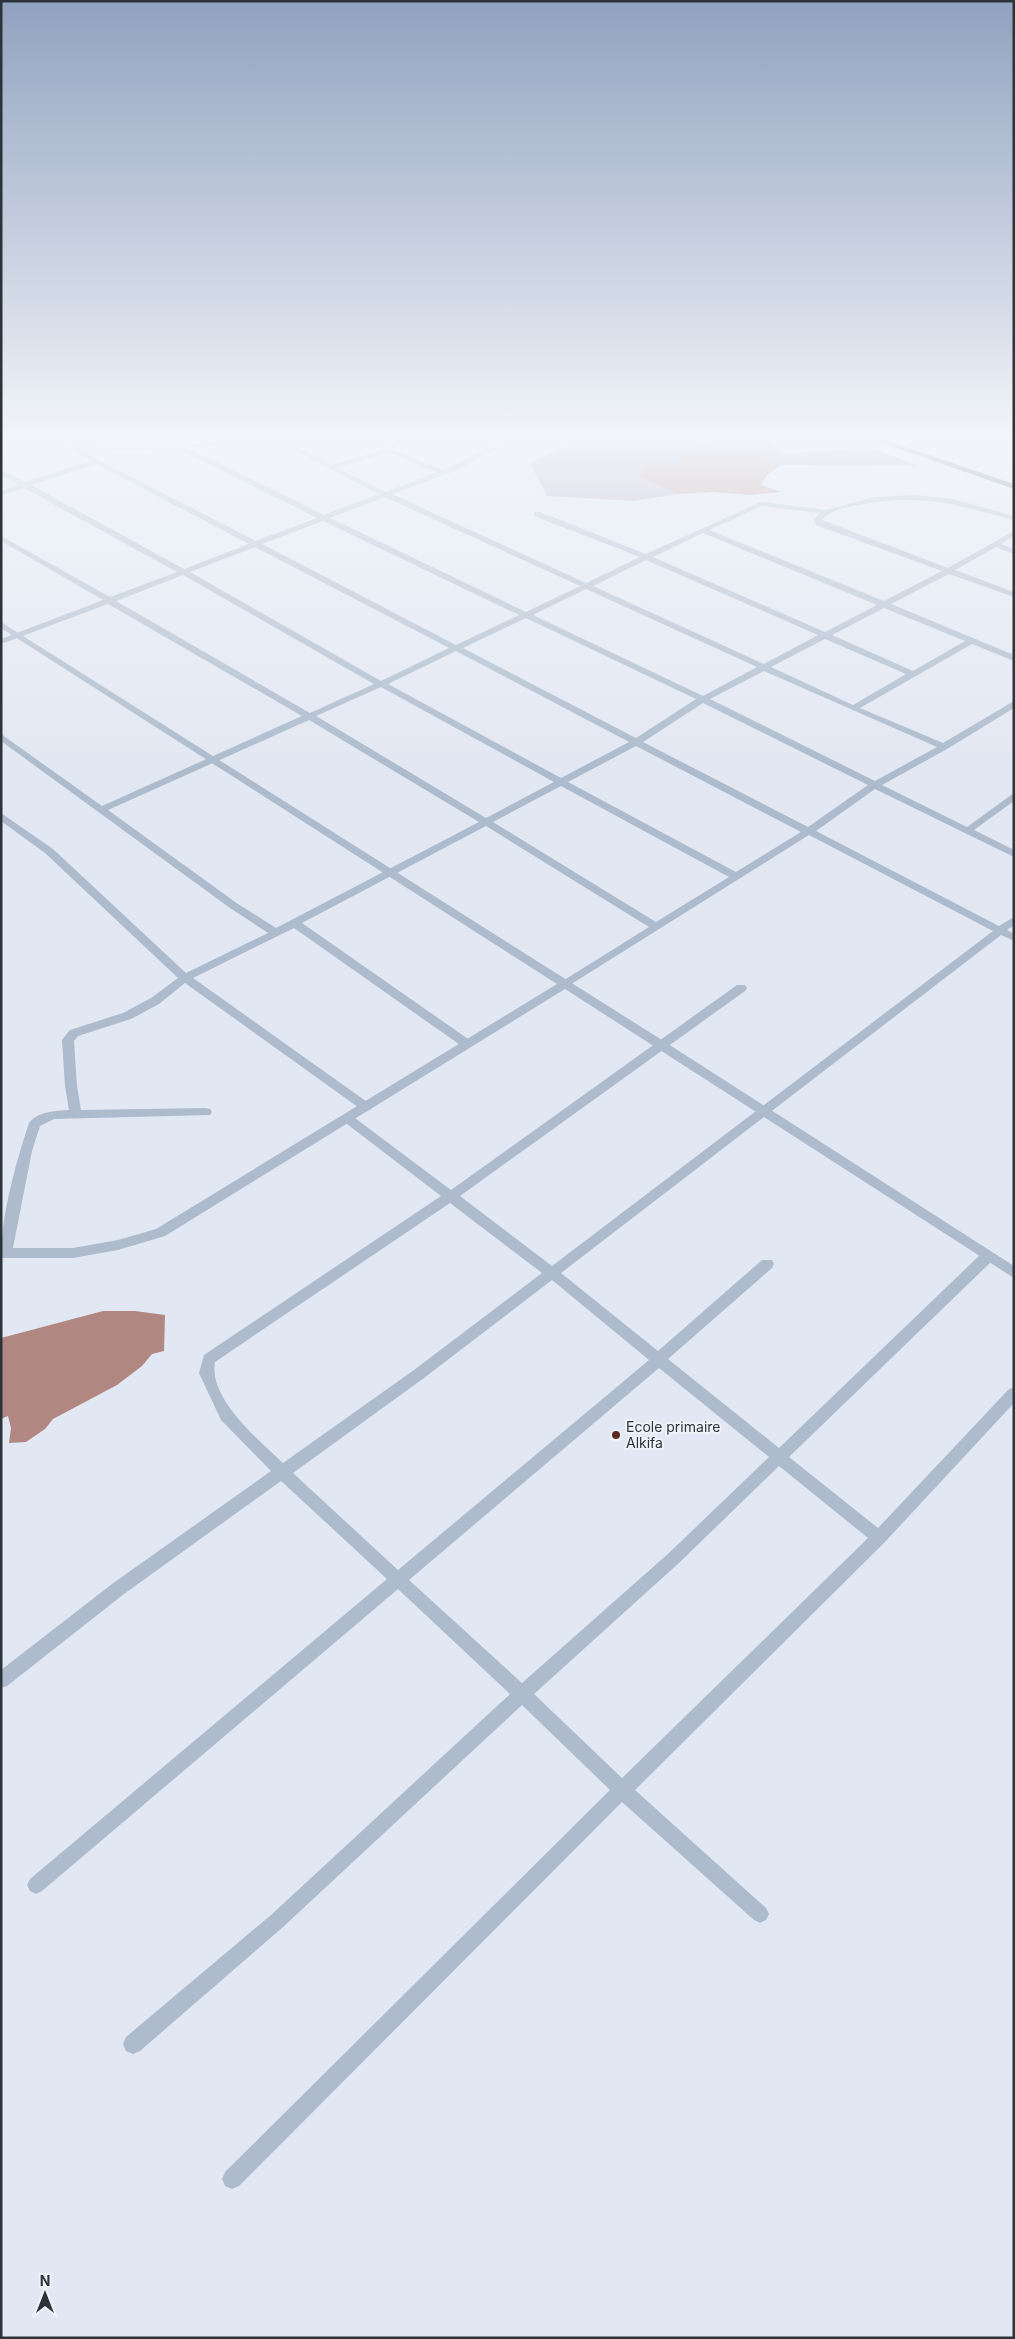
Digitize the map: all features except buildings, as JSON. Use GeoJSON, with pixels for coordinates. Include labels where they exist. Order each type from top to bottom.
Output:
{"type":"FeatureCollection","features":[{"type":"Feature","properties":{"kind":"street"},"geometry":{"type":"LineString","coordinates":[[20,549],[397,767],[655,926]]}},
{"type":"Feature","properties":{"kind":"street"},"geometry":{"type":"LineString","coordinates":[[142,549],[381,684],[562,780],[737,877]]}},
{"type":"Feature","properties":{"kind":"street"},"geometry":{"type":"LineString","coordinates":[[1,642],[242,549]]}},
{"type":"Feature","properties":{"kind":"street"},"geometry":{"type":"LineString","coordinates":[[265,549],[1014,938]]}},
{"type":"Feature","properties":{"kind":"street"},"geometry":{"type":"LineString","coordinates":[[388,549],[703,699],[1014,854]]}},
{"type":"Feature","properties":{"kind":"street"},"geometry":{"type":"LineString","coordinates":[[506,549],[853,708],[944,747]]}},
{"type":"Feature","properties":{"kind":"street"},"geometry":{"type":"LineString","coordinates":[[626,549],[911,673]]}},
{"type":"Feature","properties":{"kind":"street"},"geometry":{"type":"LineString","coordinates":[[102,809],[310,717],[663,549]]}},
{"type":"Feature","properties":{"kind":"street"},"geometry":{"type":"LineString","coordinates":[[749,549],[1014,658]]}},
{"type":"Feature","properties":{"kind":"street"},"geometry":{"type":"LineString","coordinates":[[892,549],[1014,594]]}},
{"type":"Feature","properties":{"kind":"street"},"geometry":{"type":"LineString","coordinates":[[76,1115],[71,1086],[68,1040],[74,1033],[127,1016],[155,1002],[185,978],[295,924],[390,874],[562,780],[636,742],[703,699],[763,666],[987,549]]}},
{"type":"Feature","properties":{"kind":"street"},"geometry":{"type":"LineString","coordinates":[[1,624],[390,874],[661,1045],[1014,1273]]}},
{"type":"Feature","properties":{"kind":"street"},"geometry":{"type":"LineString","coordinates":[[853,708],[911,673],[971,641]]}},
{"type":"Feature","properties":{"kind":"street"},"geometry":{"type":"LineString","coordinates":[[206,1112],[52,1116],[35,1123],[26,1151],[3,1253],[73,1253],[118,1245],[160,1234],[737,877],[809,830],[874,784],[944,747],[1014,704]]}},
{"type":"Feature","properties":{"kind":"street"},"geometry":{"type":"LineString","coordinates":[[1,737],[234,906],[276,933]]}},
{"type":"Feature","properties":{"kind":"street"},"geometry":{"type":"LineString","coordinates":[[967,831],[1014,796]]}},
{"type":"Feature","properties":{"kind":"street"},"geometry":{"type":"LineString","coordinates":[[1,816],[48,851],[185,978],[366,1107]]}},
{"type":"Feature","properties":{"kind":"street"},"geometry":{"type":"LineString","coordinates":[[1,1680],[118,1589],[283,1473],[552,1273],[761,1111],[1014,920]]}},
{"type":"Feature","properties":{"kind":"street"},"geometry":{"type":"LineString","coordinates":[[295,924],[467,1044]]}},
{"type":"Feature","properties":{"kind":"street"},"geometry":{"type":"LineString","coordinates":[[741,988],[451,1196],[209,1359],[206,1373],[226,1416],[283,1473],[399,1578],[622,1790],[760,1914]]}},
{"type":"Feature","properties":{"kind":"street"},"geometry":{"type":"LineString","coordinates":[[347,1118],[552,1273],[879,1538]]}},
{"type":"Feature","properties":{"kind":"street"},"geometry":{"type":"LineString","coordinates":[[133,2044],[277,1921],[522,1694],[675,1557],[987,1257]]}},
{"type":"Feature","properties":{"kind":"street"},"geometry":{"type":"LineString","coordinates":[[36,1885],[658,1360],[768,1264]]}},
{"type":"Feature","properties":{"kind":"street"},"geometry":{"type":"LineString","coordinates":[[232,2179],[622,1790],[879,1538],[1014,1393]]}},
{"type":"Feature","properties":{"kind":"shaded area"},"geometry":{"type":"Polygon","coordinates":[[[103,1311],[135,1311],[165,1315],[164,1351],[152,1354],[142,1366],[117,1385],[53,1419],[45,1429],[26,1442],[9,1443],[11,1428],[8,1416],[1,1419],[1,1338],[103,1311]]]}},
{"type":"Feature","properties":{"kind":"place","name":"Ecole primaire Alkifa"},"geometry":{"type":"Point","coordinates":[616,1435]}}]}
